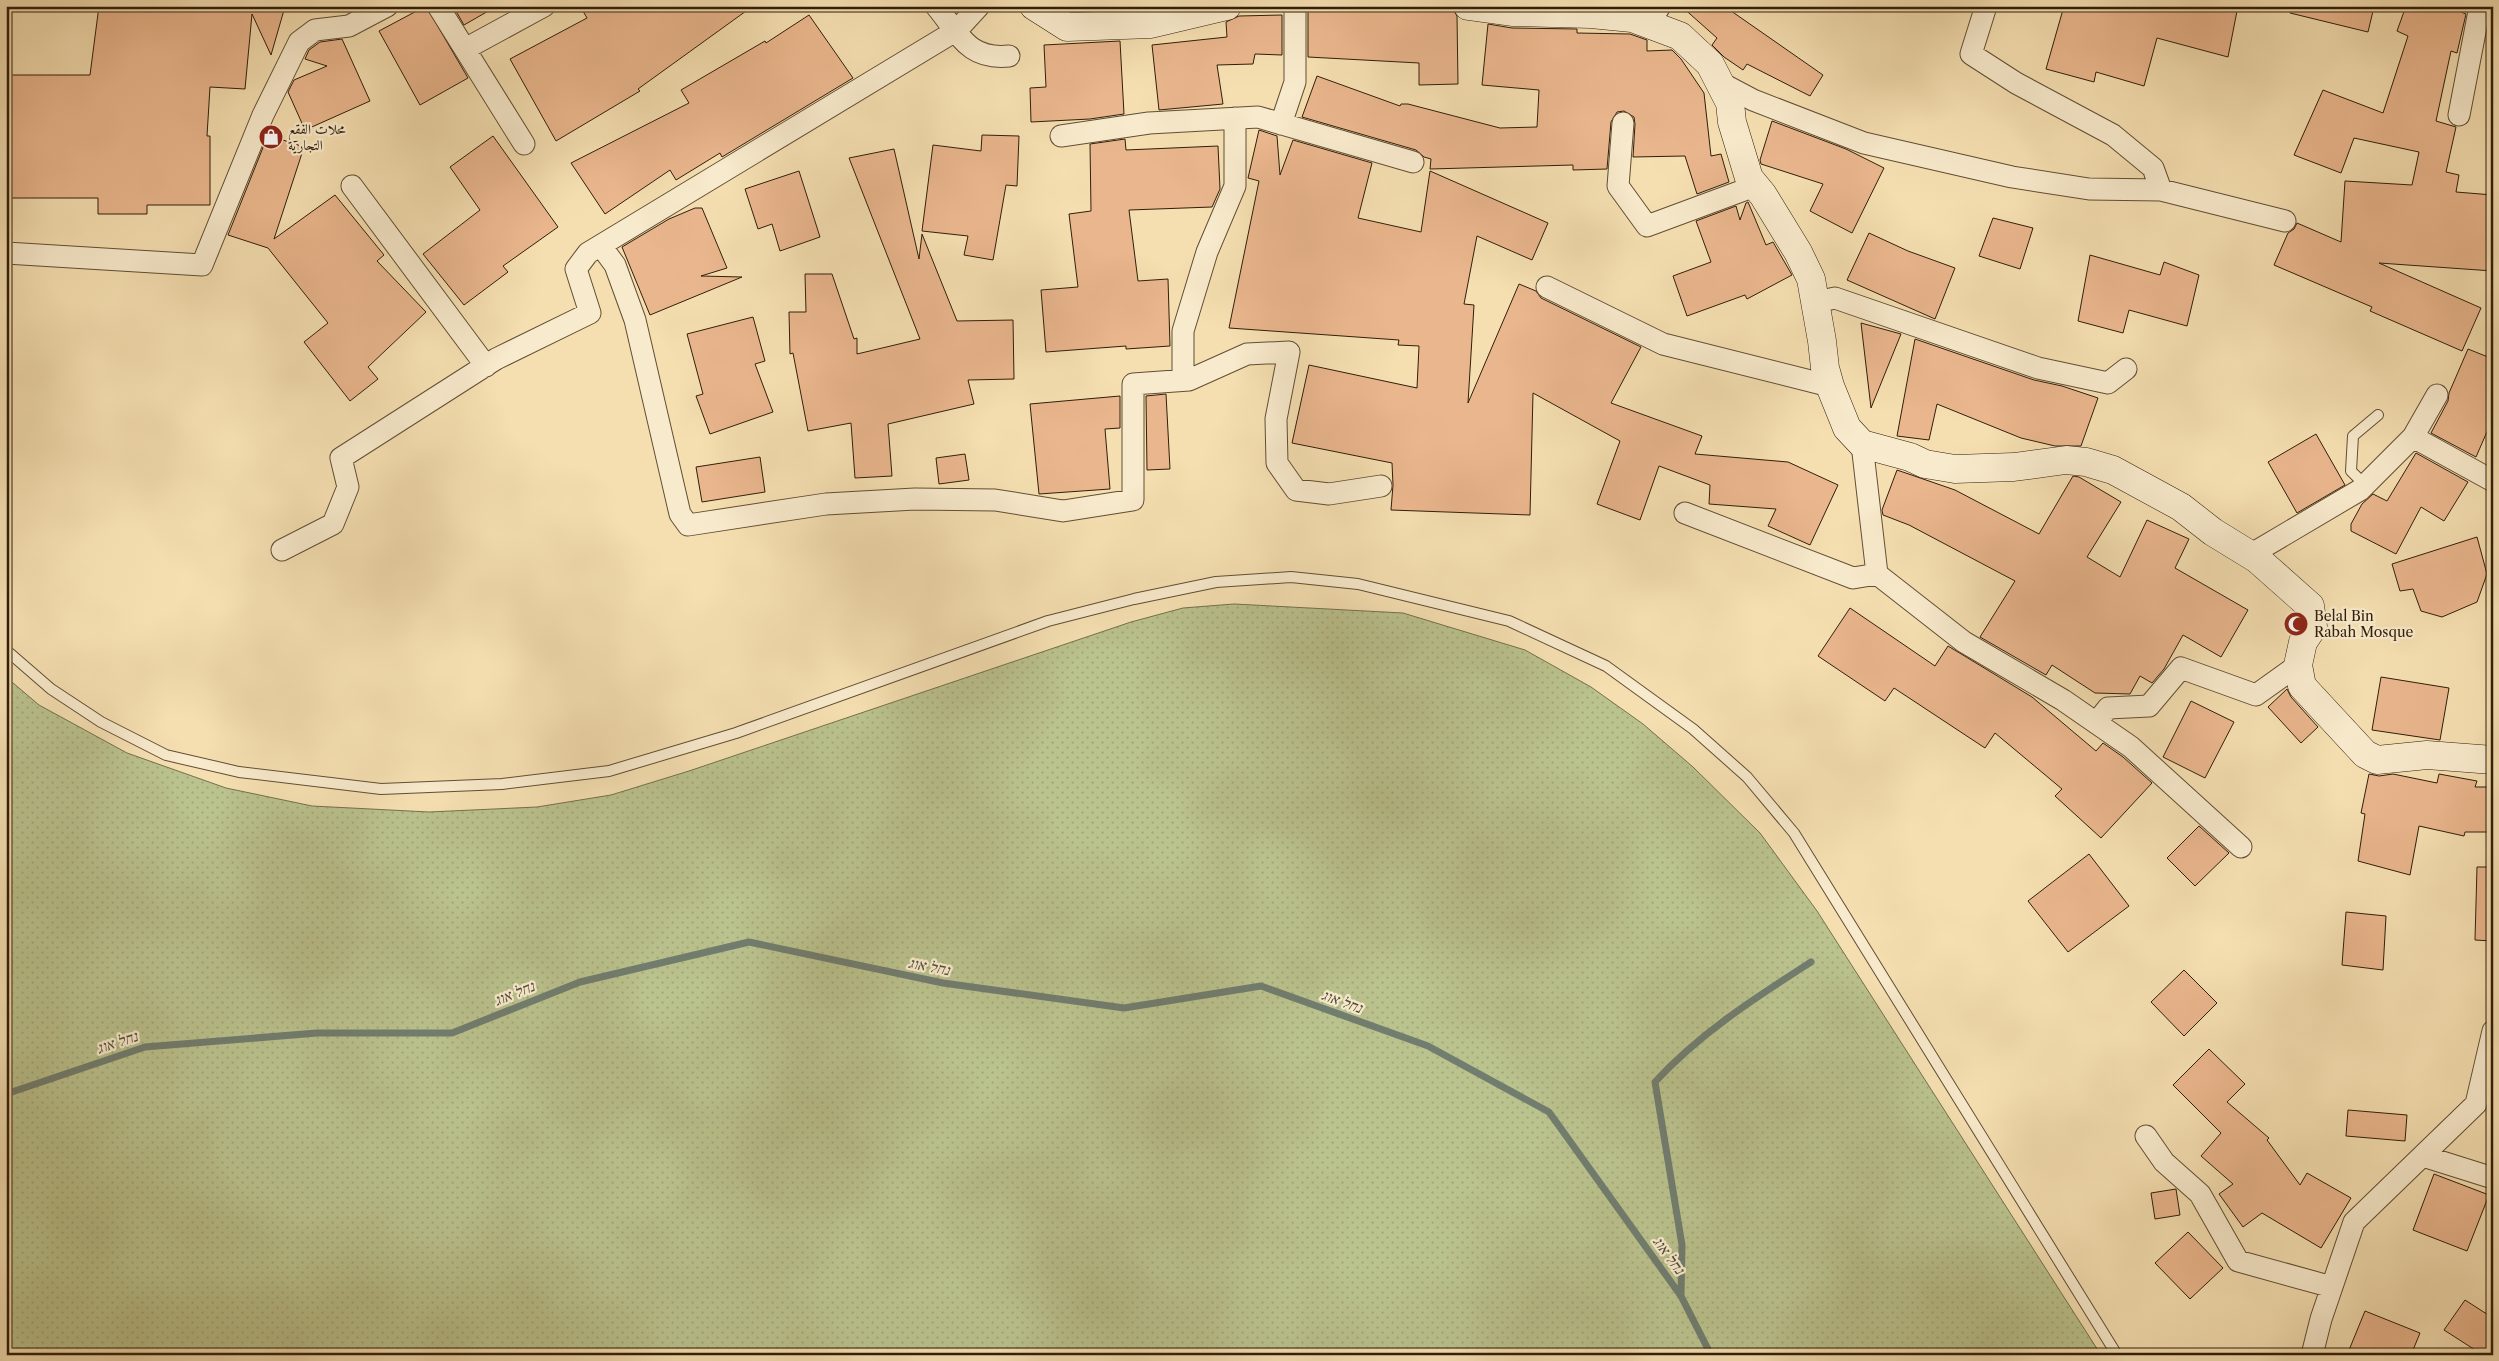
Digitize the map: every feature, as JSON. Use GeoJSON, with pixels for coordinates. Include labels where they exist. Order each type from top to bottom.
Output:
{"type":"FeatureCollection","features":[{"type":"Feature","properties":{"kind":"street"},"geometry":{"type":"LineString","coordinates":[[6,253],[202,266],[263,115],[299,42],[315,30],[349,26],[387,6]]}},
{"type":"Feature","properties":{"kind":"street"},"geometry":{"type":"LineString","coordinates":[[438,6],[524,144]]}},
{"type":"Feature","properties":{"kind":"street"},"geometry":{"type":"LineString","coordinates":[[465,49],[544,6]]}},
{"type":"Feature","properties":{"kind":"street"},"geometry":{"type":"LineString","coordinates":[[936,6],[980,55],[1010,56]]}},
{"type":"Feature","properties":{"kind":"street"},"geometry":{"type":"LineString","coordinates":[[282,550],[333,524],[348,487],[341,458],[486,366],[590,313],[576,269],[588,253],[957,30],[979,6]]}},
{"type":"Feature","properties":{"kind":"street"},"geometry":{"type":"LineString","coordinates":[[1034,6],[1067,27],[1151,24],[1227,6]]}},
{"type":"Feature","properties":{"kind":"street"},"geometry":{"type":"LineString","coordinates":[[1281,124],[1295,82],[1295,6]]}},
{"type":"Feature","properties":{"kind":"street"},"geometry":{"type":"LineString","coordinates":[[1468,6],[1512,12],[1591,14],[1632,18],[1654,16],[1680,36],[1710,64],[1730,103],[1732,122],[1749,178],[1763,194],[1798,252],[1811,279],[1825,368],[1830,386],[1847,428],[1862,444],[1910,457],[1925,464],[1955,469],[2014,467],[2066,460],[2086,462],[2113,470],[2181,506],[2213,532],[2250,555],[2310,606],[2312,627],[2303,642],[2298,665],[2302,686],[2365,754],[2377,760],[2427,755],[2493,760]]}},
{"type":"Feature","properties":{"kind":"street"},"geometry":{"type":"LineString","coordinates":[[1986,6],[1971,54],[2016,83],[2113,135],[2153,168],[2161,190]]}},
{"type":"Feature","properties":{"kind":"street"},"geometry":{"type":"LineString","coordinates":[[2460,115],[2480,6]]}},
{"type":"Feature","properties":{"kind":"street"},"geometry":{"type":"LineString","coordinates":[[1720,82],[1753,100],[1864,143],[2031,180],[2090,189],[2161,190],[2285,221]]}},
{"type":"Feature","properties":{"kind":"street"},"geometry":{"type":"LineString","coordinates":[[1061,136],[1149,123],[1258,117],[1413,162]]}},
{"type":"Feature","properties":{"kind":"street"},"geometry":{"type":"LineString","coordinates":[[1183,380],[1183,331],[1207,252],[1235,186],[1235,118]]}},
{"type":"Feature","properties":{"kind":"street"},"geometry":{"type":"LineString","coordinates":[[1623,123],[1618,186],[1647,226],[1755,186]]}},
{"type":"Feature","properties":{"kind":"street"},"geometry":{"type":"LineString","coordinates":[[352,186],[486,366]]}},
{"type":"Feature","properties":{"kind":"street"},"geometry":{"type":"LineString","coordinates":[[601,246],[615,265],[635,320],[680,514],[688,525],[826,504],[915,499],[995,500],[1063,511],[1133,500],[1133,384],[1188,380],[1248,354],[1289,352],[1276,419],[1277,463],[1296,490],[1329,494],[1381,486]]}},
{"type":"Feature","properties":{"kind":"street"},"geometry":{"type":"LineString","coordinates":[[1547,288],[1663,344],[1830,386]]}},
{"type":"Feature","properties":{"kind":"street"},"geometry":{"type":"LineString","coordinates":[[1816,302],[1835,298],[2038,368],[2108,383],[2126,369]]}},
{"type":"Feature","properties":{"kind":"street"},"geometry":{"type":"LineString","coordinates":[[2250,555],[2365,485],[2413,437],[2438,395]]}},
{"type":"Feature","properties":{"kind":"street"},"geometry":{"type":"LineString","coordinates":[[2413,437],[2493,481]]}},
{"type":"Feature","properties":{"kind":"street"},"geometry":{"type":"LineString","coordinates":[[1862,444],[1877,574],[1964,642],[2063,700],[2131,747],[2242,847]]}},
{"type":"Feature","properties":{"kind":"street"},"geometry":{"type":"LineString","coordinates":[[1685,513],[1853,578],[1877,574]]}},
{"type":"Feature","properties":{"kind":"street"},"geometry":{"type":"LineString","coordinates":[[2096,723],[2108,708],[2149,706],[2181,668],[2256,695],[2298,665]]}},
{"type":"Feature","properties":{"kind":"street"},"geometry":{"type":"LineString","coordinates":[[2312,1355],[2354,1222],[2476,1104],[2493,1031]]}},
{"type":"Feature","properties":{"kind":"street"},"geometry":{"type":"LineString","coordinates":[[2146,1136],[2164,1162],[2200,1194],[2238,1261],[2332,1287]]}},
{"type":"Feature","properties":{"kind":"street"},"geometry":{"type":"LineString","coordinates":[[2422,1156],[2493,1178]]}},
{"type":"Feature","properties":{"kind":"lane"},"geometry":{"type":"LineString","coordinates":[[2365,485],[2351,472],[2353,436],[2378,416]]}},
{"type":"Feature","properties":{"kind":"lane"},"geometry":{"type":"LineString","coordinates":[[6,650],[51,689],[101,722],[166,755],[240,772],[381,789],[502,784],[609,772],[736,733],[1048,621],[1134,599],[1216,582],[1292,577],[1358,584],[1508,621],[1606,666],[1693,729],[1747,777],[1794,833],[2117,1355]]}},
{"type":"Feature","properties":{"kind":"green space"},"geometry":{"type":"Polygon","coordinates":[[[1234,604],[1403,613],[1525,650],[1591,687],[1643,724],[1693,767],[1760,833],[1817,911],[2101,1355],[6,1355],[6,677],[39,705],[127,753],[226,788],[312,806],[429,812],[537,807],[611,795],[689,771],[1131,622],[1183,608],[1234,604]]]}},
{"type":"Feature","properties":{"kind":"building"},"geometry":{"type":"Polygon","coordinates":[[[99,6],[272,6],[284,10],[271,55],[252,14],[245,89],[210,87],[207,136],[210,136],[210,205],[147,205],[147,214],[98,214],[98,198],[9,198],[6,75],[90,75],[99,6]]]}},
{"type":"Feature","properties":{"kind":"building"},"geometry":{"type":"Polygon","coordinates":[[[426,6],[468,78],[420,105],[379,31],[426,6]]]}},
{"type":"Feature","properties":{"kind":"building"},"geometry":{"type":"Polygon","coordinates":[[[453,6],[497,6],[464,25],[453,6]]]}},
{"type":"Feature","properties":{"kind":"building"},"geometry":{"type":"Polygon","coordinates":[[[580,6],[753,6],[638,89],[640,91],[556,141],[510,59],[587,18],[580,6]]]}},
{"type":"Feature","properties":{"kind":"building"},"geometry":{"type":"Polygon","coordinates":[[[1308,6],[1380,6],[1404,8],[1404,10],[1453,9],[1457,16],[1458,84],[1419,85],[1419,63],[1308,57],[1308,6]]]}},
{"type":"Feature","properties":{"kind":"building"},"geometry":{"type":"Polygon","coordinates":[[[1681,6],[1724,6],[1823,75],[1810,96],[1747,64],[1743,70],[1724,57],[1712,45],[1717,38],[1681,6]]]}},
{"type":"Feature","properties":{"kind":"building"},"geometry":{"type":"Polygon","coordinates":[[[2064,6],[2238,6],[2228,57],[2157,38],[2144,86],[2096,72],[2094,82],[2046,69],[2064,6]]]}},
{"type":"Feature","properties":{"kind":"building"},"geometry":{"type":"Polygon","coordinates":[[[2291,6],[2356,6],[2373,11],[2368,32],[2290,13],[2291,6]]]}},
{"type":"Feature","properties":{"kind":"building"},"geometry":{"type":"Polygon","coordinates":[[[2406,6],[2446,6],[2466,14],[2457,53],[2451,51],[2436,121],[2456,127],[2446,172],[2459,175],[2456,192],[2493,195],[2493,271],[2379,263],[2481,308],[2462,351],[2370,311],[2372,307],[2274,265],[2288,233],[2294,229],[2297,223],[2341,242],[2345,181],[2412,185],[2419,152],[2354,138],[2341,173],[2294,155],[2323,90],[2383,113],[2408,36],[2397,31],[2406,6]]]}},
{"type":"Feature","properties":{"kind":"building"},"geometry":{"type":"Polygon","coordinates":[[[809,15],[853,78],[722,157],[720,153],[676,180],[670,170],[605,214],[571,163],[689,103],[681,90],[765,41],[766,43],[809,15]]]}},
{"type":"Feature","properties":{"kind":"building"},"geometry":{"type":"Polygon","coordinates":[[[1282,15],[1282,55],[1255,54],[1253,64],[1217,65],[1223,104],[1159,110],[1152,45],[1227,37],[1226,22],[1239,16],[1282,15]]]}},
{"type":"Feature","properties":{"kind":"building"},"geometry":{"type":"Polygon","coordinates":[[[1488,24],[1512,28],[1577,29],[1577,33],[1630,34],[1647,40],[1647,51],[1672,50],[1681,59],[1704,93],[1711,156],[1721,154],[1729,182],[1697,194],[1685,156],[1633,157],[1634,117],[1624,111],[1617,112],[1611,122],[1607,169],[1573,170],[1573,165],[1430,169],[1431,159],[1424,157],[1416,150],[1302,117],[1317,76],[1400,106],[1401,104],[1408,104],[1500,128],[1537,127],[1539,90],[1482,85],[1488,24]]]}},
{"type":"Feature","properties":{"kind":"building"},"geometry":{"type":"Polygon","coordinates":[[[342,39],[370,101],[305,130],[288,92],[294,80],[327,66],[305,59],[309,50],[320,42],[342,39]]]}},
{"type":"Feature","properties":{"kind":"building"},"geometry":{"type":"Polygon","coordinates":[[[1120,41],[1124,114],[1090,119],[1031,122],[1030,88],[1046,87],[1044,45],[1120,41]]]}},
{"type":"Feature","properties":{"kind":"building"},"geometry":{"type":"Polygon","coordinates":[[[1772,121],[1846,149],[1884,168],[1852,233],[1810,211],[1823,184],[1761,164],[1760,160],[1772,121]]]}},
{"type":"Feature","properties":{"kind":"building"},"geometry":{"type":"Polygon","coordinates":[[[1259,130],[1277,136],[1280,175],[1293,140],[1372,163],[1358,218],[1421,232],[1430,171],[1548,223],[1532,260],[1477,236],[1464,304],[1474,305],[1468,403],[1519,284],[1536,291],[1541,298],[1641,347],[1611,403],[1702,436],[1695,454],[1788,462],[1838,485],[1810,545],[1768,526],[1776,509],[1709,504],[1710,485],[1659,466],[1640,520],[1597,504],[1620,441],[1533,393],[1530,515],[1391,510],[1392,463],[1292,443],[1309,365],[1417,388],[1419,346],[1398,345],[1399,340],[1229,328],[1259,181],[1248,178],[1259,130]]]}},
{"type":"Feature","properties":{"kind":"building"},"geometry":{"type":"Polygon","coordinates":[[[268,135],[304,147],[274,239],[335,195],[384,255],[377,261],[426,312],[368,367],[378,379],[350,401],[304,342],[328,323],[268,248],[228,235],[268,135]]]}},
{"type":"Feature","properties":{"kind":"building"},"geometry":{"type":"Polygon","coordinates":[[[982,135],[1019,136],[1017,186],[1006,185],[993,260],[964,255],[968,236],[922,231],[933,145],[981,151],[982,135]]]}},
{"type":"Feature","properties":{"kind":"building"},"geometry":{"type":"Polygon","coordinates":[[[493,136],[558,227],[503,266],[508,272],[464,305],[423,254],[480,210],[450,167],[493,136]]]}},
{"type":"Feature","properties":{"kind":"building"},"geometry":{"type":"Polygon","coordinates":[[[1125,139],[1126,150],[1218,146],[1220,189],[1212,207],[1129,210],[1138,281],[1168,279],[1170,346],[1126,349],[1126,346],[1046,352],[1041,290],[1078,287],[1069,214],[1091,211],[1090,144],[1125,139]]]}},
{"type":"Feature","properties":{"kind":"building"},"geometry":{"type":"Polygon","coordinates":[[[894,149],[919,259],[922,234],[957,321],[1013,320],[1014,379],[968,380],[974,404],[888,424],[892,476],[855,478],[851,423],[808,431],[793,353],[790,354],[789,312],[806,312],[805,274],[832,274],[854,339],[857,338],[857,354],[920,339],[849,158],[894,149]]]}},
{"type":"Feature","properties":{"kind":"building"},"geometry":{"type":"Polygon","coordinates":[[[799,171],[820,237],[780,251],[772,224],[758,229],[745,189],[799,171]]]}},
{"type":"Feature","properties":{"kind":"building"},"geometry":{"type":"Polygon","coordinates":[[[1748,202],[1766,245],[1773,242],[1792,275],[1747,299],[1745,295],[1687,316],[1673,276],[1711,262],[1696,221],[1736,206],[1740,220],[1748,202]]]}},
{"type":"Feature","properties":{"kind":"building"},"geometry":{"type":"Polygon","coordinates":[[[695,208],[702,208],[727,268],[701,276],[742,277],[650,315],[622,247],[669,219],[695,208]]]}},
{"type":"Feature","properties":{"kind":"building"},"geometry":{"type":"Polygon","coordinates":[[[1993,218],[2033,228],[2020,269],[1979,256],[1993,218]]]}},
{"type":"Feature","properties":{"kind":"building"},"geometry":{"type":"Polygon","coordinates":[[[1869,233],[1908,251],[1955,268],[1935,319],[1847,280],[1869,233]]]}},
{"type":"Feature","properties":{"kind":"building"},"geometry":{"type":"Polygon","coordinates":[[[2090,255],[2160,275],[2164,262],[2199,275],[2187,326],[2129,310],[2123,333],[2078,321],[2090,255]]]}},
{"type":"Feature","properties":{"kind":"building"},"geometry":{"type":"Polygon","coordinates":[[[753,317],[765,361],[755,364],[773,412],[710,434],[696,396],[703,394],[687,334],[753,317]]]}},
{"type":"Feature","properties":{"kind":"building"},"geometry":{"type":"Polygon","coordinates":[[[1861,323],[1901,334],[1871,408],[1861,323]]]}},
{"type":"Feature","properties":{"kind":"building"},"geometry":{"type":"Polygon","coordinates":[[[1915,339],[2034,380],[2062,386],[2098,398],[2081,446],[2055,446],[2021,438],[1937,404],[1929,440],[1897,436],[1915,339]]]}},
{"type":"Feature","properties":{"kind":"building"},"geometry":{"type":"Polygon","coordinates":[[[2468,349],[2493,359],[2493,418],[2476,457],[2431,433],[2448,401],[2449,393],[2468,349]]]}},
{"type":"Feature","properties":{"kind":"building"},"geometry":{"type":"Polygon","coordinates":[[[1166,394],[1170,469],[1147,470],[1146,396],[1166,394]]]}},
{"type":"Feature","properties":{"kind":"building"},"geometry":{"type":"Polygon","coordinates":[[[1120,396],[1120,428],[1105,429],[1110,489],[1039,494],[1030,404],[1120,396]]]}},
{"type":"Feature","properties":{"kind":"building"},"geometry":{"type":"Polygon","coordinates":[[[2316,434],[2345,485],[2297,513],[2268,462],[2316,434]]]}},
{"type":"Feature","properties":{"kind":"building"},"geometry":{"type":"Polygon","coordinates":[[[2416,453],[2468,482],[2444,521],[2421,507],[2396,554],[2351,531],[2351,524],[2362,504],[2373,494],[2387,501],[2416,453]]]}},
{"type":"Feature","properties":{"kind":"building"},"geometry":{"type":"Polygon","coordinates":[[[965,454],[969,480],[939,484],[936,458],[965,454]]]}},
{"type":"Feature","properties":{"kind":"building"},"geometry":{"type":"Polygon","coordinates":[[[760,457],[765,492],[702,502],[696,467],[760,457]]]}},
{"type":"Feature","properties":{"kind":"building"},"geometry":{"type":"Polygon","coordinates":[[[1897,470],[1955,490],[2039,534],[2073,476],[2079,477],[2121,502],[2087,557],[2120,577],[2147,520],[2189,539],[2175,568],[2248,610],[2221,657],[2183,635],[2164,669],[2152,683],[2140,676],[2130,694],[2095,693],[2052,665],[2046,675],[1980,637],[2015,581],[1909,525],[1883,515],[1882,510],[1897,470]]]}},
{"type":"Feature","properties":{"kind":"building"},"geometry":{"type":"Polygon","coordinates":[[[2477,537],[2487,574],[2477,602],[2442,617],[2421,611],[2413,589],[2400,591],[2392,564],[2477,537]]]}},
{"type":"Feature","properties":{"kind":"building"},"geometry":{"type":"Polygon","coordinates":[[[1850,608],[1935,666],[1948,646],[2032,697],[2096,751],[2103,743],[2123,757],[2152,783],[2101,838],[2055,796],[2062,789],[1995,733],[1985,748],[1894,688],[1885,701],[1818,656],[1850,608]]]}},
{"type":"Feature","properties":{"kind":"building"},"geometry":{"type":"Polygon","coordinates":[[[2381,677],[2449,688],[2440,740],[2372,730],[2381,677]]]}},
{"type":"Feature","properties":{"kind":"building"},"geometry":{"type":"Polygon","coordinates":[[[2287,689],[2291,697],[2318,727],[2301,743],[2268,707],[2287,689]]]}},
{"type":"Feature","properties":{"kind":"building"},"geometry":{"type":"Polygon","coordinates":[[[2191,701],[2234,722],[2205,778],[2163,757],[2191,701]]]}},
{"type":"Feature","properties":{"kind":"building"},"geometry":{"type":"Polygon","coordinates":[[[2369,774],[2379,776],[2393,774],[2437,783],[2439,774],[2477,781],[2475,787],[2493,787],[2493,832],[2465,832],[2464,836],[2419,826],[2410,875],[2358,861],[2365,814],[2361,813],[2369,774]]]}},
{"type":"Feature","properties":{"kind":"building"},"geometry":{"type":"Polygon","coordinates":[[[2199,826],[2229,853],[2195,886],[2167,858],[2199,826]]]}},
{"type":"Feature","properties":{"kind":"building"},"geometry":{"type":"Polygon","coordinates":[[[2089,854],[2129,906],[2068,952],[2028,901],[2089,854]]]}},
{"type":"Feature","properties":{"kind":"building"},"geometry":{"type":"Polygon","coordinates":[[[2477,867],[2493,867],[2493,941],[2475,940],[2477,867]]]}},
{"type":"Feature","properties":{"kind":"building"},"geometry":{"type":"Polygon","coordinates":[[[2346,912],[2386,916],[2383,970],[2342,965],[2346,912]]]}},
{"type":"Feature","properties":{"kind":"building"},"geometry":{"type":"Polygon","coordinates":[[[2184,970],[2217,1003],[2184,1036],[2151,1002],[2184,970]]]}},
{"type":"Feature","properties":{"kind":"building"},"geometry":{"type":"Polygon","coordinates":[[[2209,1049],[2245,1084],[2227,1102],[2269,1138],[2267,1140],[2300,1185],[2307,1173],[2351,1198],[2321,1248],[2262,1213],[2243,1227],[2219,1194],[2233,1184],[2201,1156],[2221,1133],[2173,1085],[2209,1049]]]}},
{"type":"Feature","properties":{"kind":"building"},"geometry":{"type":"Polygon","coordinates":[[[2348,1110],[2407,1115],[2405,1141],[2346,1136],[2348,1110]]]}},
{"type":"Feature","properties":{"kind":"building"},"geometry":{"type":"Polygon","coordinates":[[[2434,1174],[2489,1195],[2467,1251],[2413,1230],[2434,1174]]]}},
{"type":"Feature","properties":{"kind":"building"},"geometry":{"type":"Polygon","coordinates":[[[2176,1189],[2180,1215],[2155,1219],[2151,1193],[2176,1189]]]}},
{"type":"Feature","properties":{"kind":"building"},"geometry":{"type":"Polygon","coordinates":[[[2188,1232],[2223,1268],[2190,1299],[2155,1263],[2188,1232]]]}},
{"type":"Feature","properties":{"kind":"building"},"geometry":{"type":"Polygon","coordinates":[[[2465,1300],[2493,1318],[2493,1355],[2483,1355],[2444,1330],[2465,1300]]]}},
{"type":"Feature","properties":{"kind":"building"},"geometry":{"type":"Polygon","coordinates":[[[2365,1311],[2420,1333],[2411,1355],[2347,1355],[2365,1311]]]}},
{"type":"Feature","properties":{"kind":"waterway","name":"נחל אוג"},"geometry":{"type":"LineString","coordinates":[[6,1094],[145,1047],[317,1033],[452,1033],[580,982],[749,942],[943,983],[1124,1008],[1261,986],[1428,1046],[1549,1112],[1681,1296],[1711,1355]]}},
{"type":"Feature","properties":{"kind":"waterway"},"geometry":{"type":"LineString","coordinates":[[1681,1296],[1682,1245],[1655,1082],[1672,1064],[1709,1032],[1811,962]]}},
{"type":"Feature","properties":{"kind":"place","name":"محلات الفقع التجارية"},"geometry":{"type":"Point","coordinates":[271,137]}},
{"type":"Feature","properties":{"kind":"place","name":"Belal Bin Rabah Mosque"},"geometry":{"type":"Point","coordinates":[2296,624]}}]}
